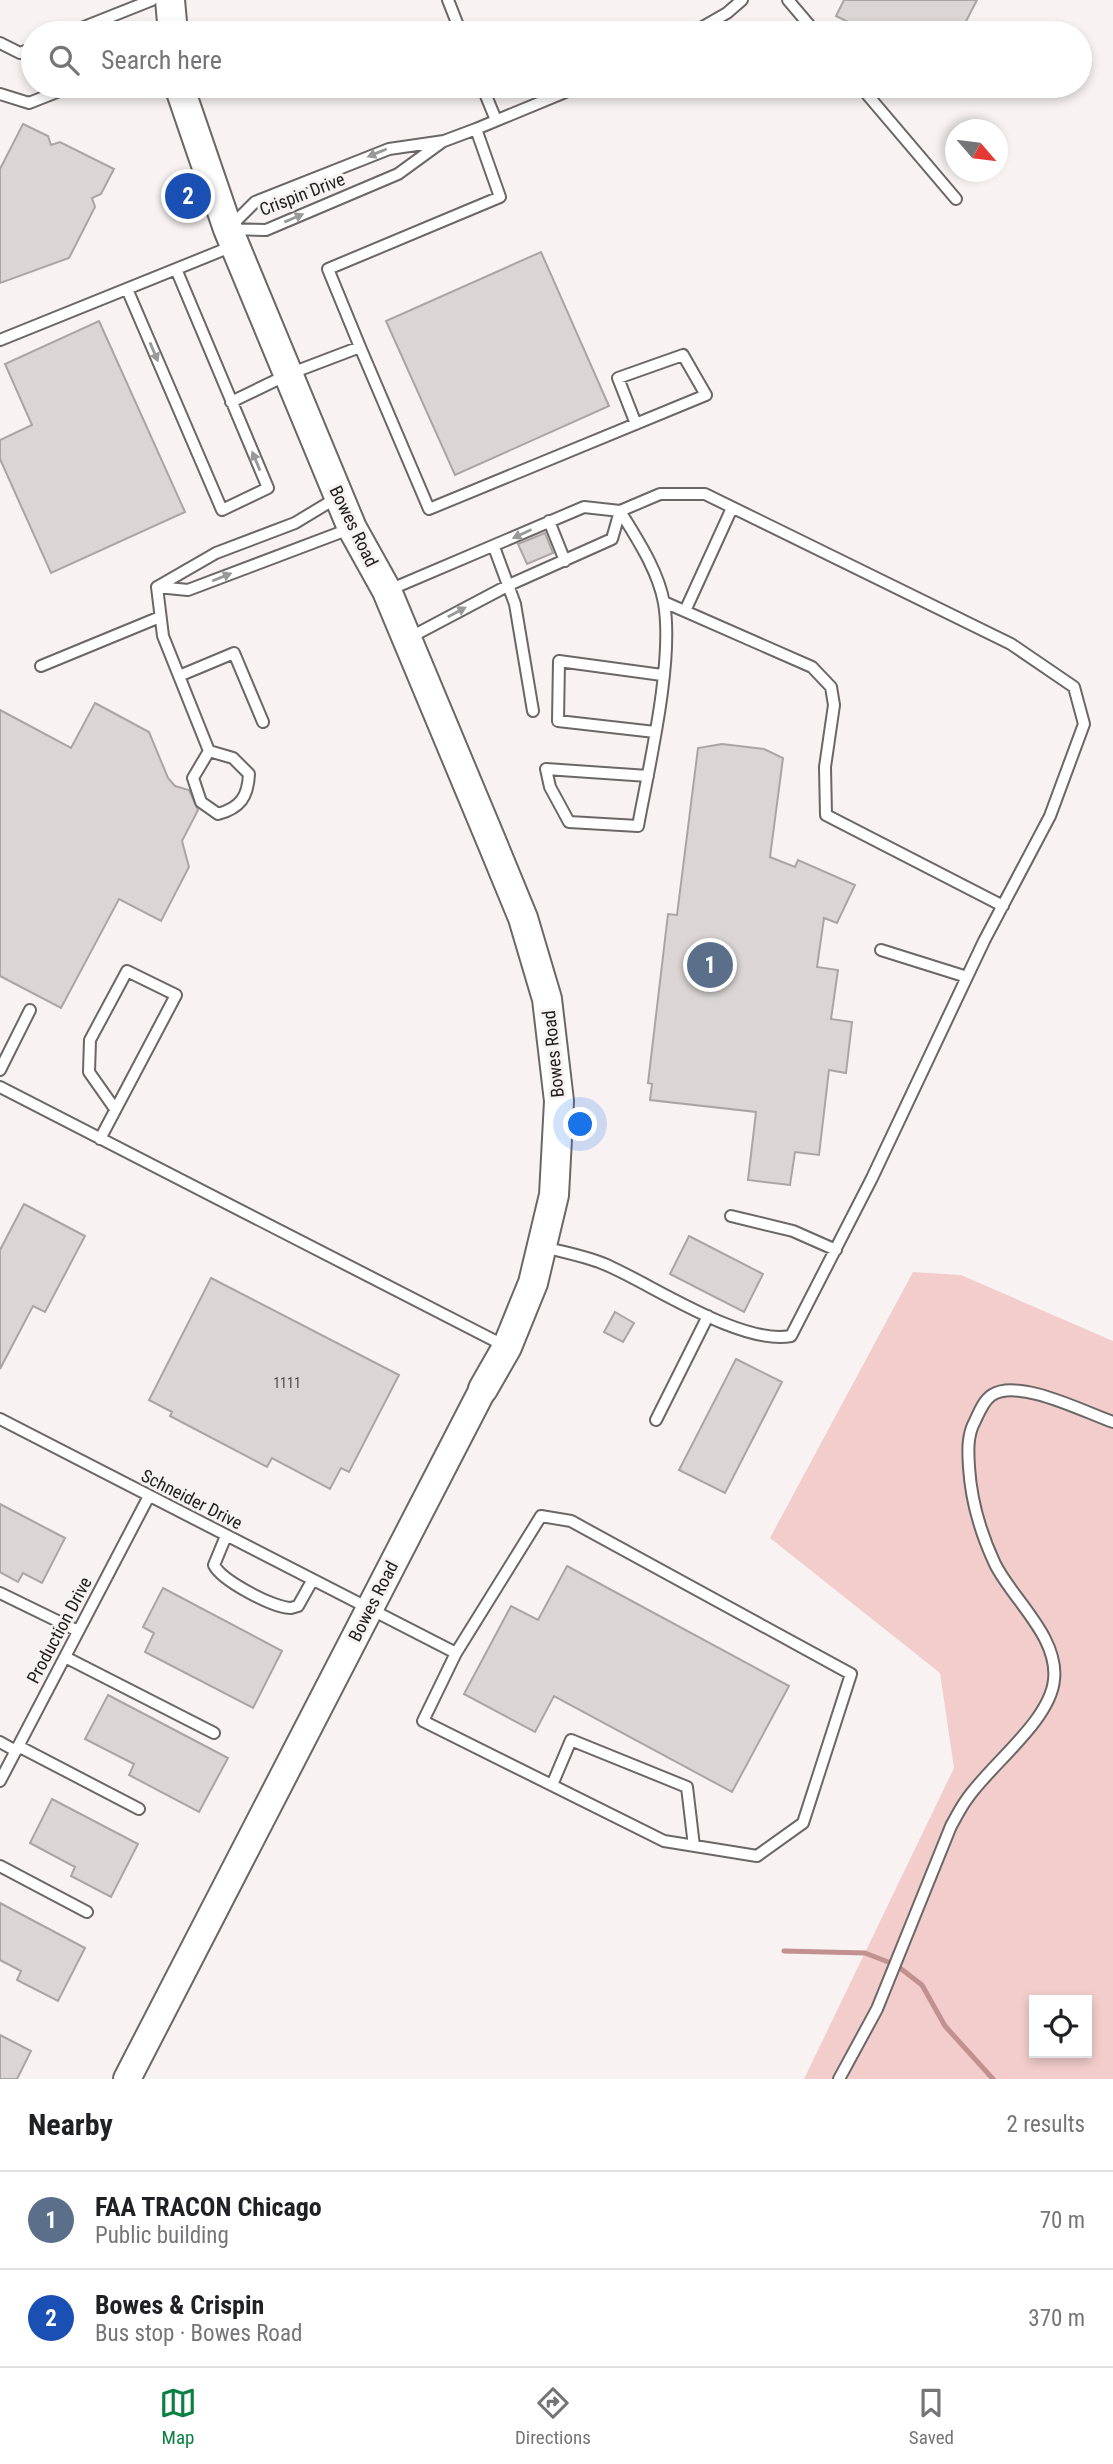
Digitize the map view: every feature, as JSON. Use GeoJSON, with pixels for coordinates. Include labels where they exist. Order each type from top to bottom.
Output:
{"type":"FeatureCollection","features":[{"type":"Feature","properties":{"kind":"main road"},"geometry":{"type":"LineString","coordinates":[[170,0],[172,21]]}},
{"type":"Feature","properties":{"kind":"main road","name":"Bowes Road"},"geometry":{"type":"LineString","coordinates":[[183,98],[232,237],[352,528],[387,591],[405,640],[523,918],[547,999],[559,1101],[554,1195],[544,1247],[507,1347],[483,1389]]}},
{"type":"Feature","properties":{"kind":"street","name":"Bowes Road"},"geometry":{"type":"LineString","coordinates":[[127,2079],[483,1389]]}},
{"type":"Feature","properties":{"kind":"lane"},"geometry":{"type":"LineString","coordinates":[[99,21],[152,0]]}},
{"type":"Feature","properties":{"kind":"lane"},"geometry":{"type":"LineString","coordinates":[[448,0],[456,21]]}},
{"type":"Feature","properties":{"kind":"lane"},"geometry":{"type":"LineString","coordinates":[[713,21],[742,0]]}},
{"type":"Feature","properties":{"kind":"lane"},"geometry":{"type":"LineString","coordinates":[[789,0],[806,21]]}},
{"type":"Feature","properties":{"kind":"lane"},"geometry":{"type":"LineString","coordinates":[[0,43],[21,53]]}},
{"type":"Feature","properties":{"kind":"lane"},"geometry":{"type":"LineString","coordinates":[[0,94],[29,103],[42,98]]}},
{"type":"Feature","properties":{"kind":"lane"},"geometry":{"type":"LineString","coordinates":[[487,98],[496,120]]}},
{"type":"Feature","properties":{"kind":"lane","name":"Crispin Drive"},"geometry":{"type":"LineString","coordinates":[[232,237],[255,202],[389,149],[444,141],[550,98]]}},
{"type":"Feature","properties":{"kind":"lane"},"geometry":{"type":"LineString","coordinates":[[870,98],[956,199]]}},
{"type":"Feature","properties":{"kind":"lane"},"geometry":{"type":"LineString","coordinates":[[476,129],[500,197],[328,269],[429,509],[636,424],[706,395],[683,355],[618,378],[636,424]]}},
{"type":"Feature","properties":{"kind":"lane","name":"Crispin Drive"},"geometry":{"type":"LineString","coordinates":[[232,237],[266,230],[398,174],[444,141]]}},
{"type":"Feature","properties":{"kind":"lane"},"geometry":{"type":"LineString","coordinates":[[0,340],[176,269],[232,237]]}},
{"type":"Feature","properties":{"kind":"lane"},"geometry":{"type":"LineString","coordinates":[[127,289],[222,510],[268,488],[176,269]]}},
{"type":"Feature","properties":{"kind":"lane"},"geometry":{"type":"LineString","coordinates":[[231,402],[289,374],[360,346]]}},
{"type":"Feature","properties":{"kind":"lane"},"geometry":{"type":"LineString","coordinates":[[387,591],[584,507],[621,511],[660,494],[705,494],[1011,644],[1074,687],[1084,724],[1050,816],[967,977],[836,1251],[791,1336],[774,1339],[708,1316],[608,1265],[544,1247]]}},
{"type":"Feature","properties":{"kind":"lane"},"geometry":{"type":"LineString","coordinates":[[157,587],[216,553],[295,523],[339,496]]}},
{"type":"Feature","properties":{"kind":"lane"},"geometry":{"type":"LineString","coordinates":[[685,611],[732,508]]}},
{"type":"Feature","properties":{"kind":"lane"},"geometry":{"type":"LineString","coordinates":[[405,640],[509,585],[612,539],[621,511]]}},
{"type":"Feature","properties":{"kind":"lane"},"geometry":{"type":"LineString","coordinates":[[621,511],[650,563],[664,602],[666,644],[648,776],[638,826],[569,822],[550,786],[546,769],[648,776]]}},
{"type":"Feature","properties":{"kind":"lane"},"geometry":{"type":"LineString","coordinates":[[549,521],[565,561]]}},
{"type":"Feature","properties":{"kind":"lane"},"geometry":{"type":"LineString","coordinates":[[157,587],[188,590],[352,528]]}},
{"type":"Feature","properties":{"kind":"lane"},"geometry":{"type":"LineString","coordinates":[[494,547],[509,585],[533,711]]}},
{"type":"Feature","properties":{"kind":"lane"},"geometry":{"type":"LineString","coordinates":[[157,587],[163,636],[209,751]]}},
{"type":"Feature","properties":{"kind":"lane"},"geometry":{"type":"LineString","coordinates":[[664,602],[812,667],[831,687],[834,705],[825,767],[825,815],[1003,906]]}},
{"type":"Feature","properties":{"kind":"lane"},"geometry":{"type":"LineString","coordinates":[[41,666],[160,617]]}},
{"type":"Feature","properties":{"kind":"lane"},"geometry":{"type":"LineString","coordinates":[[179,676],[234,653],[263,722]]}},
{"type":"Feature","properties":{"kind":"lane"},"geometry":{"type":"LineString","coordinates":[[654,732],[558,720],[559,661],[662,675]]}},
{"type":"Feature","properties":{"kind":"lane"},"geometry":{"type":"LineString","coordinates":[[209,751],[233,758],[249,774],[248,791],[235,809],[218,814],[201,802],[193,778],[209,751]]}},
{"type":"Feature","properties":{"kind":"lane"},"geometry":{"type":"LineString","coordinates":[[881,950],[967,977]]}},
{"type":"Feature","properties":{"kind":"lane"},"geometry":{"type":"LineString","coordinates":[[100,1139],[176,995],[127,971],[90,1040],[89,1072],[115,1109]]}},
{"type":"Feature","properties":{"kind":"lane"},"geometry":{"type":"LineString","coordinates":[[0,1070],[30,1010]]}},
{"type":"Feature","properties":{"kind":"lane"},"geometry":{"type":"LineString","coordinates":[[0,1087],[507,1347]]}},
{"type":"Feature","properties":{"kind":"lane"},"geometry":{"type":"LineString","coordinates":[[731,1216],[793,1231],[836,1251]]}},
{"type":"Feature","properties":{"kind":"lane"},"geometry":{"type":"LineString","coordinates":[[656,1420],[708,1316]]}},
{"type":"Feature","properties":{"kind":"lane"},"geometry":{"type":"LineString","coordinates":[[839,2079],[877,2009],[935,1858],[967,1798],[1037,1717],[1052,1693],[1055,1678],[1046,1640],[1009,1588],[982,1533],[970,1492],[968,1450],[972,1426],[991,1395],[1005,1389],[1023,1389],[1113,1422]]}},
{"type":"Feature","properties":{"kind":"lane","name":"Schneider Drive"},"geometry":{"type":"LineString","coordinates":[[0,1419],[456,1653]]}},
{"type":"Feature","properties":{"kind":"lane","name":"Production Drive"},"geometry":{"type":"LineString","coordinates":[[0,1781],[149,1496]]}},
{"type":"Feature","properties":{"kind":"lane"},"geometry":{"type":"LineString","coordinates":[[541,1516],[571,1521],[851,1674],[803,1823],[757,1856],[664,1841],[423,1721],[456,1653],[541,1516]]}},
{"type":"Feature","properties":{"kind":"lane"},"geometry":{"type":"LineString","coordinates":[[226,1536],[214,1565],[218,1573],[263,1599],[292,1608],[298,1606],[312,1581]]}},
{"type":"Feature","properties":{"kind":"lane"},"geometry":{"type":"LineString","coordinates":[[0,1593],[78,1631]]}},
{"type":"Feature","properties":{"kind":"lane"},"geometry":{"type":"LineString","coordinates":[[65,1657],[214,1733]]}},
{"type":"Feature","properties":{"kind":"lane"},"geometry":{"type":"LineString","coordinates":[[552,1785],[572,1740],[687,1787],[694,1846]]}},
{"type":"Feature","properties":{"kind":"lane"},"geometry":{"type":"LineString","coordinates":[[0,1742],[139,1809]]}},
{"type":"Feature","properties":{"kind":"lane"},"geometry":{"type":"LineString","coordinates":[[0,1866],[88,1912]]}},
{"type":"Feature","properties":{"kind":"shaded area"},"geometry":{"type":"Polygon","coordinates":[[[913,1272],[961,1275],[1113,1341],[1113,2079],[804,2079],[954,1768],[940,1673],[770,1538],[913,1272]]]}},
{"type":"Feature","properties":{"kind":"building"},"geometry":{"type":"Polygon","coordinates":[[[844,0],[977,0],[966,21],[846,21],[836,16],[844,0]]]}},
{"type":"Feature","properties":{"kind":"building"},"geometry":{"type":"Polygon","coordinates":[[[23,124],[48,136],[51,145],[60,142],[114,169],[101,194],[92,198],[95,207],[69,258],[0,283],[0,169],[23,124]]]}},
{"type":"Feature","properties":{"kind":"building"},"geometry":{"type":"Polygon","coordinates":[[[541,252],[609,406],[455,475],[386,321],[541,252]]]}},
{"type":"Feature","properties":{"kind":"building"},"geometry":{"type":"Polygon","coordinates":[[[99,321],[185,512],[51,573],[0,459],[0,440],[32,425],[5,364],[99,321]]]}},
{"type":"Feature","properties":{"kind":"building"},"geometry":{"type":"Polygon","coordinates":[[[545,533],[553,553],[527,564],[518,544],[545,533]]]}},
{"type":"Feature","properties":{"kind":"building"},"geometry":{"type":"Polygon","coordinates":[[[95,703],[149,732],[168,778],[175,786],[189,790],[198,810],[182,841],[189,867],[161,921],[119,899],[61,1008],[0,976],[0,710],[71,748],[95,703]]]}},
{"type":"Feature","properties":{"kind":"building"},"geometry":{"type":"Polygon","coordinates":[[[722,744],[764,749],[783,758],[770,857],[795,867],[798,860],[855,885],[837,923],[824,918],[817,967],[838,970],[831,1019],[852,1022],[846,1073],[829,1070],[819,1155],[795,1152],[790,1185],[748,1180],[756,1112],[650,1100],[652,1084],[648,1083],[668,914],[677,915],[698,748],[722,744]]]}},
{"type":"Feature","properties":{"kind":"building"},"geometry":{"type":"Polygon","coordinates":[[[24,1204],[85,1236],[45,1312],[33,1306],[0,1369],[0,1250],[24,1204]]]}},
{"type":"Feature","properties":{"kind":"building"},"geometry":{"type":"Polygon","coordinates":[[[689,1236],[763,1274],[744,1312],[670,1274],[689,1236]]]}},
{"type":"Feature","properties":{"kind":"building"},"geometry":{"type":"Polygon","coordinates":[[[211,1278],[399,1375],[349,1472],[341,1468],[330,1489],[272,1458],[267,1467],[170,1416],[172,1412],[149,1400],[211,1278]]]}},
{"type":"Feature","properties":{"kind":"building"},"geometry":{"type":"Polygon","coordinates":[[[615,1312],[634,1323],[623,1342],[604,1332],[615,1312]]]}},
{"type":"Feature","properties":{"kind":"building"},"geometry":{"type":"Polygon","coordinates":[[[736,1359],[782,1382],[725,1493],[679,1470],[736,1359]]]}},
{"type":"Feature","properties":{"kind":"building"},"geometry":{"type":"Polygon","coordinates":[[[0,1504],[65,1538],[42,1583],[23,1573],[18,1582],[0,1572],[0,1504]]]}},
{"type":"Feature","properties":{"kind":"building"},"geometry":{"type":"Polygon","coordinates":[[[567,1566],[789,1686],[732,1792],[554,1696],[535,1732],[464,1694],[511,1606],[538,1620],[567,1566]]]}},
{"type":"Feature","properties":{"kind":"building"},"geometry":{"type":"Polygon","coordinates":[[[163,1588],[282,1651],[253,1708],[145,1652],[154,1633],[143,1627],[163,1588]]]}},
{"type":"Feature","properties":{"kind":"building"},"geometry":{"type":"Polygon","coordinates":[[[108,1695],[228,1758],[199,1812],[129,1775],[134,1764],[85,1739],[108,1695]]]}},
{"type":"Feature","properties":{"kind":"building"},"geometry":{"type":"Polygon","coordinates":[[[52,1799],[138,1844],[111,1897],[71,1876],[75,1867],[30,1843],[52,1799]]]}},
{"type":"Feature","properties":{"kind":"building"},"geometry":{"type":"Polygon","coordinates":[[[0,1903],[85,1948],[58,2001],[17,1980],[21,1971],[0,1960],[0,1903]]]}},
{"type":"Feature","properties":{"kind":"building"},"geometry":{"type":"Polygon","coordinates":[[[0,2035],[31,2051],[17,2079],[0,2079],[0,2035]]]}},
{"type":"Feature","properties":{"kind":"waterway"},"geometry":{"type":"LineString","coordinates":[[784,1951],[865,1953],[896,1965],[922,1985],[945,2026],[993,2079]]}},
{"type":"Feature","properties":{"kind":"place","name":"Bowes & Crispin"},"geometry":{"type":"Point","coordinates":[188,196]}},
{"type":"Feature","properties":{"kind":"place","name":"FAA TRACON Chicago"},"geometry":{"type":"Point","coordinates":[710,965]}}]}
